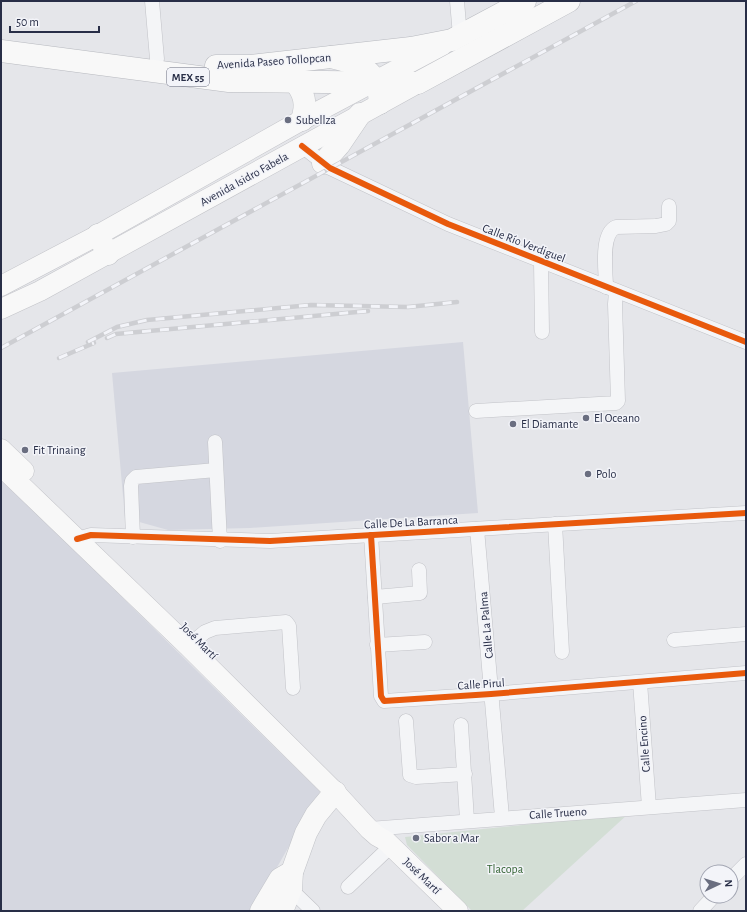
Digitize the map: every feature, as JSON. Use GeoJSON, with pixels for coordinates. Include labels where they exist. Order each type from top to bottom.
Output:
{"type":"FeatureCollection","features":[{"type":"Feature","properties":{"kind":"main road","name":"Avenida Isidro Fabela"},"geometry":{"type":"LineString","coordinates":[[1,309],[40,291],[103,244],[302,120],[525,1]]}},
{"type":"Feature","properties":{"kind":"main road","name":"Avenida Isidro Fabela"},"geometry":{"type":"LineString","coordinates":[[1,286],[103,244],[302,146],[569,1]]}},
{"type":"Feature","properties":{"kind":"main road","name":"Avenida Paseo Tollopcan"},"geometry":{"type":"LineString","coordinates":[[1,37],[204,65],[235,66],[331,58],[411,48],[456,38]]}},
{"type":"Feature","properties":{"kind":"main road","name":"Avenida Paseo Tollopcan"},"geometry":{"type":"LineString","coordinates":[[1,51],[207,79],[376,81],[418,83]]}},
{"type":"Feature","properties":{"kind":"main road"},"geometry":{"type":"LineString","coordinates":[[331,58],[356,64],[369,72],[376,81],[380,103]]}},
{"type":"Feature","properties":{"kind":"main road"},"geometry":{"type":"LineString","coordinates":[[294,81],[305,100],[302,120]]}},
{"type":"Feature","properties":{"kind":"main road"},"geometry":{"type":"LineString","coordinates":[[323,163],[339,145],[360,114]]}},
{"type":"Feature","properties":{"kind":"main road","name":"José Martí"},"geometry":{"type":"LineString","coordinates":[[1,449],[84,537],[192,642],[382,836],[458,911]]}},
{"type":"Feature","properties":{"kind":"main road","name":"José Martí"},"geometry":{"type":"LineString","coordinates":[[1,466],[84,537]]}},
{"type":"Feature","properties":{"kind":"main road","name":"José Martí"},"geometry":{"type":"LineString","coordinates":[[192,642],[335,792],[382,836]]}},
{"type":"Feature","properties":{"kind":"main road"},"geometry":{"type":"LineString","coordinates":[[282,911],[288,880],[302,842],[311,823],[335,792]]}},
{"type":"Feature","properties":{"kind":"main road"},"geometry":{"type":"LineString","coordinates":[[261,911],[288,880]]}},
{"type":"Feature","properties":{"kind":"street"},"geometry":{"type":"LineString","coordinates":[[152,1],[157,59]]}},
{"type":"Feature","properties":{"kind":"street"},"geometry":{"type":"LineString","coordinates":[[456,38],[457,1]]}},
{"type":"Feature","properties":{"kind":"street","name":"Calle Río Verdiguel"},"geometry":{"type":"LineString","coordinates":[[302,146],[330,168],[448,224],[541,262],[745,339]]}},
{"type":"Feature","properties":{"kind":"street"},"geometry":{"type":"LineString","coordinates":[[476,411],[616,403],[618,400],[615,304],[611,289],[605,244],[607,236],[612,229],[622,227],[662,225],[669,221],[669,206]]}},
{"type":"Feature","properties":{"kind":"street"},"geometry":{"type":"LineString","coordinates":[[541,262],[542,332]]}},
{"type":"Feature","properties":{"kind":"street"},"geometry":{"type":"LineString","coordinates":[[214,442],[220,541]]}},
{"type":"Feature","properties":{"kind":"street"},"geometry":{"type":"LineString","coordinates":[[133,537],[132,480],[136,477],[216,470]]}},
{"type":"Feature","properties":{"kind":"street","name":"Calle De La Barranca"},"geometry":{"type":"LineString","coordinates":[[84,537],[270,541],[746,513]]}},
{"type":"Feature","properties":{"kind":"street"},"geometry":{"type":"LineString","coordinates":[[555,524],[562,652]]}},
{"type":"Feature","properties":{"kind":"street","name":"Calle La Palma"},"geometry":{"type":"LineString","coordinates":[[477,529],[502,817]]}},
{"type":"Feature","properties":{"kind":"street","name":"Calle Pirul"},"geometry":{"type":"LineString","coordinates":[[371,535],[377,645],[381,696],[384,701],[491,694],[746,673]]}},
{"type":"Feature","properties":{"kind":"street"},"geometry":{"type":"LineString","coordinates":[[375,597],[419,594],[421,592],[419,570]]}},
{"type":"Feature","properties":{"kind":"street"},"geometry":{"type":"LineString","coordinates":[[192,642],[205,632],[220,626],[286,622],[289,626],[293,688]]}},
{"type":"Feature","properties":{"kind":"street"},"geometry":{"type":"LineString","coordinates":[[674,640],[746,634]]}},
{"type":"Feature","properties":{"kind":"street"},"geometry":{"type":"LineString","coordinates":[[377,645],[425,642]]}},
{"type":"Feature","properties":{"kind":"street","name":"Calle Encino"},"geometry":{"type":"LineString","coordinates":[[640,682],[649,807]]}},
{"type":"Feature","properties":{"kind":"street"},"geometry":{"type":"LineString","coordinates":[[406,721],[410,775],[416,777],[464,774]]}},
{"type":"Feature","properties":{"kind":"street"},"geometry":{"type":"LineString","coordinates":[[461,725],[467,820]]}},
{"type":"Feature","properties":{"kind":"street","name":"Calle Trueno"},"geometry":{"type":"LineString","coordinates":[[382,836],[467,820],[746,800]]}},
{"type":"Feature","properties":{"kind":"street"},"geometry":{"type":"LineString","coordinates":[[348,887],[382,836]]}},
{"type":"Feature","properties":{"kind":"street"},"geometry":{"type":"LineString","coordinates":[[288,880],[313,911]]}},
{"type":"Feature","properties":{"kind":"shaded area"},"geometry":{"type":"Polygon","coordinates":[[[463,342],[478,513],[250,528],[168,530],[125,518],[112,373],[463,342]]]}},
{"type":"Feature","properties":{"kind":"shaded area"},"geometry":{"type":"Polygon","coordinates":[[[1,478],[320,792],[252,911],[1,911],[1,478]]]}},
{"type":"Feature","properties":{"kind":"green space","name":"Tlacopa"},"geometry":{"type":"Polygon","coordinates":[[[628,814],[522,911],[472,911],[407,845],[405,837],[628,814]]]}},
{"type":"Feature","properties":{"kind":"railway"},"geometry":{"type":"LineString","coordinates":[[1,348],[636,1]]}},
{"type":"Feature","properties":{"kind":"railway"},"geometry":{"type":"LineString","coordinates":[[88,342],[117,327],[147,320],[311,305],[408,307],[457,302]]}},
{"type":"Feature","properties":{"kind":"railway"},"geometry":{"type":"LineString","coordinates":[[107,338],[116,334],[368,311]]}},
{"type":"Feature","properties":{"kind":"railway"},"geometry":{"type":"LineString","coordinates":[[59,358],[94,343]]}},
{"type":"Feature","properties":{"kind":"cycle path"},"geometry":{"type":"LineString","coordinates":[[302,146],[330,168],[448,224],[746,342]]}},
{"type":"Feature","properties":{"kind":"cycle path"},"geometry":{"type":"LineString","coordinates":[[77,539],[91,535],[270,541],[746,513]]}},
{"type":"Feature","properties":{"kind":"cycle path"},"geometry":{"type":"LineString","coordinates":[[371,535],[381,696],[384,701],[491,694],[746,673]]}},
{"type":"Feature","properties":{"kind":"place","name":"Subellza"},"geometry":{"type":"Point","coordinates":[288,120]}},
{"type":"Feature","properties":{"kind":"place","name":"El Oceano"},"geometry":{"type":"Point","coordinates":[586,418]}},
{"type":"Feature","properties":{"kind":"place","name":"El Diamante"},"geometry":{"type":"Point","coordinates":[513,424]}},
{"type":"Feature","properties":{"kind":"place","name":"Fit Trinaing"},"geometry":{"type":"Point","coordinates":[25,450]}},
{"type":"Feature","properties":{"kind":"place","name":"Polo"},"geometry":{"type":"Point","coordinates":[588,474]}},
{"type":"Feature","properties":{"kind":"place","name":"Sabor a Mar"},"geometry":{"type":"Point","coordinates":[416,838]}}]}
